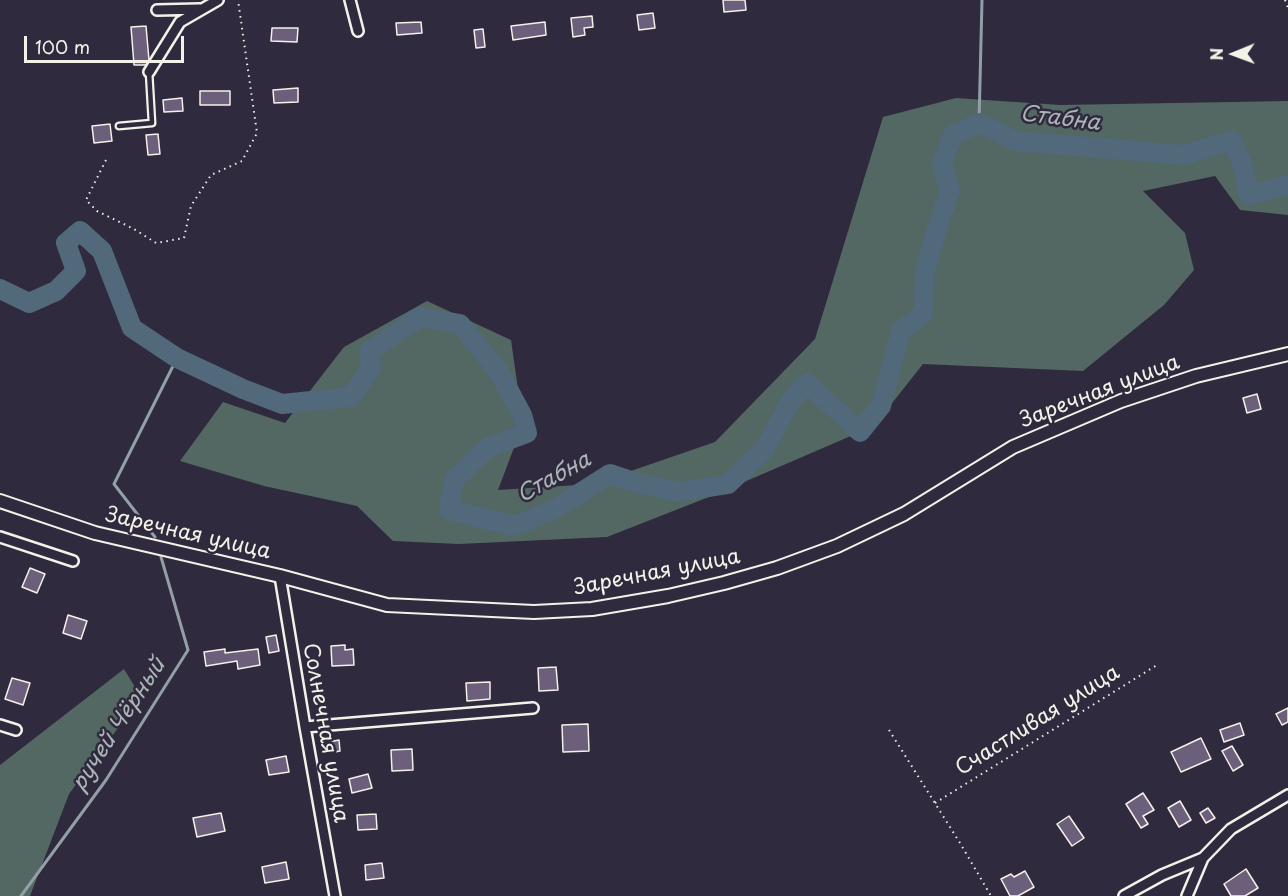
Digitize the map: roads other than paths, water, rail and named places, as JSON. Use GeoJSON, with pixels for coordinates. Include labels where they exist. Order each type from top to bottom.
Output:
{"type":"FeatureCollection","features":[{"type":"Feature","properties":{"kind":"street"},"geometry":{"type":"LineString","coordinates":[[149,72],[180,22],[218,0]]}},
{"type":"Feature","properties":{"kind":"street"},"geometry":{"type":"LineString","coordinates":[[350,0],[358,31]]}},
{"type":"Feature","properties":{"kind":"street"},"geometry":{"type":"LineString","coordinates":[[157,10],[202,9]]}},
{"type":"Feature","properties":{"kind":"street","name":"Заречная улица"},"geometry":{"type":"LineString","coordinates":[[0,501],[95,533],[280,576],[387,605],[534,612],[592,609],[668,596],[777,568],[837,546],[904,514],[1013,447],[1121,400],[1196,376],[1288,354]]}},
{"type":"Feature","properties":{"kind":"street"},"geometry":{"type":"LineString","coordinates":[[0,537],[73,561]]}},
{"type":"Feature","properties":{"kind":"street","name":"Солнечная улица"},"geometry":{"type":"LineString","coordinates":[[280,576],[335,896]]}},
{"type":"Feature","properties":{"kind":"street"},"geometry":{"type":"LineString","coordinates":[[305,727],[533,708]]}},
{"type":"Feature","properties":{"kind":"street"},"geometry":{"type":"LineString","coordinates":[[0,725],[16,730]]}},
{"type":"Feature","properties":{"kind":"street"},"geometry":{"type":"LineString","coordinates":[[1187,896],[1203,858],[1231,829],[1288,795]]}},
{"type":"Feature","properties":{"kind":"street"},"geometry":{"type":"LineString","coordinates":[[1124,896],[1162,874],[1203,858]]}},
{"type":"Feature","properties":{"kind":"lane"},"geometry":{"type":"LineString","coordinates":[[118,126],[152,123],[149,72]]}},
{"type":"Feature","properties":{"kind":"waterway"},"geometry":{"type":"LineString","coordinates":[[979,123],[982,0]]}},
{"type":"Feature","properties":{"kind":"waterway","name":"Стабна"},"geometry":{"type":"LineString","coordinates":[[0,289],[29,303],[56,291],[76,271],[66,243],[80,231],[102,251],[132,328],[177,358],[243,389],[282,404],[351,397],[371,368],[370,351],[420,317],[460,324],[499,372],[522,415],[527,433],[487,448],[454,480],[449,510],[514,526],[555,509],[610,474],[640,484],[679,492],[728,484],[764,450],[790,402],[807,383],[860,432],[881,406],[901,331],[923,314],[925,272],[950,192],[942,163],[953,135],[979,123],[1015,141],[1184,155],[1232,140],[1243,166],[1248,195],[1288,185]]}},
{"type":"Feature","properties":{"kind":"waterway"},"geometry":{"type":"LineString","coordinates":[[155,537],[114,484],[177,358]]}},
{"type":"Feature","properties":{"kind":"waterway","name":"ручей Чёрный"},"geometry":{"type":"LineString","coordinates":[[21,896],[106,780],[188,650],[161,557]]}}]}
